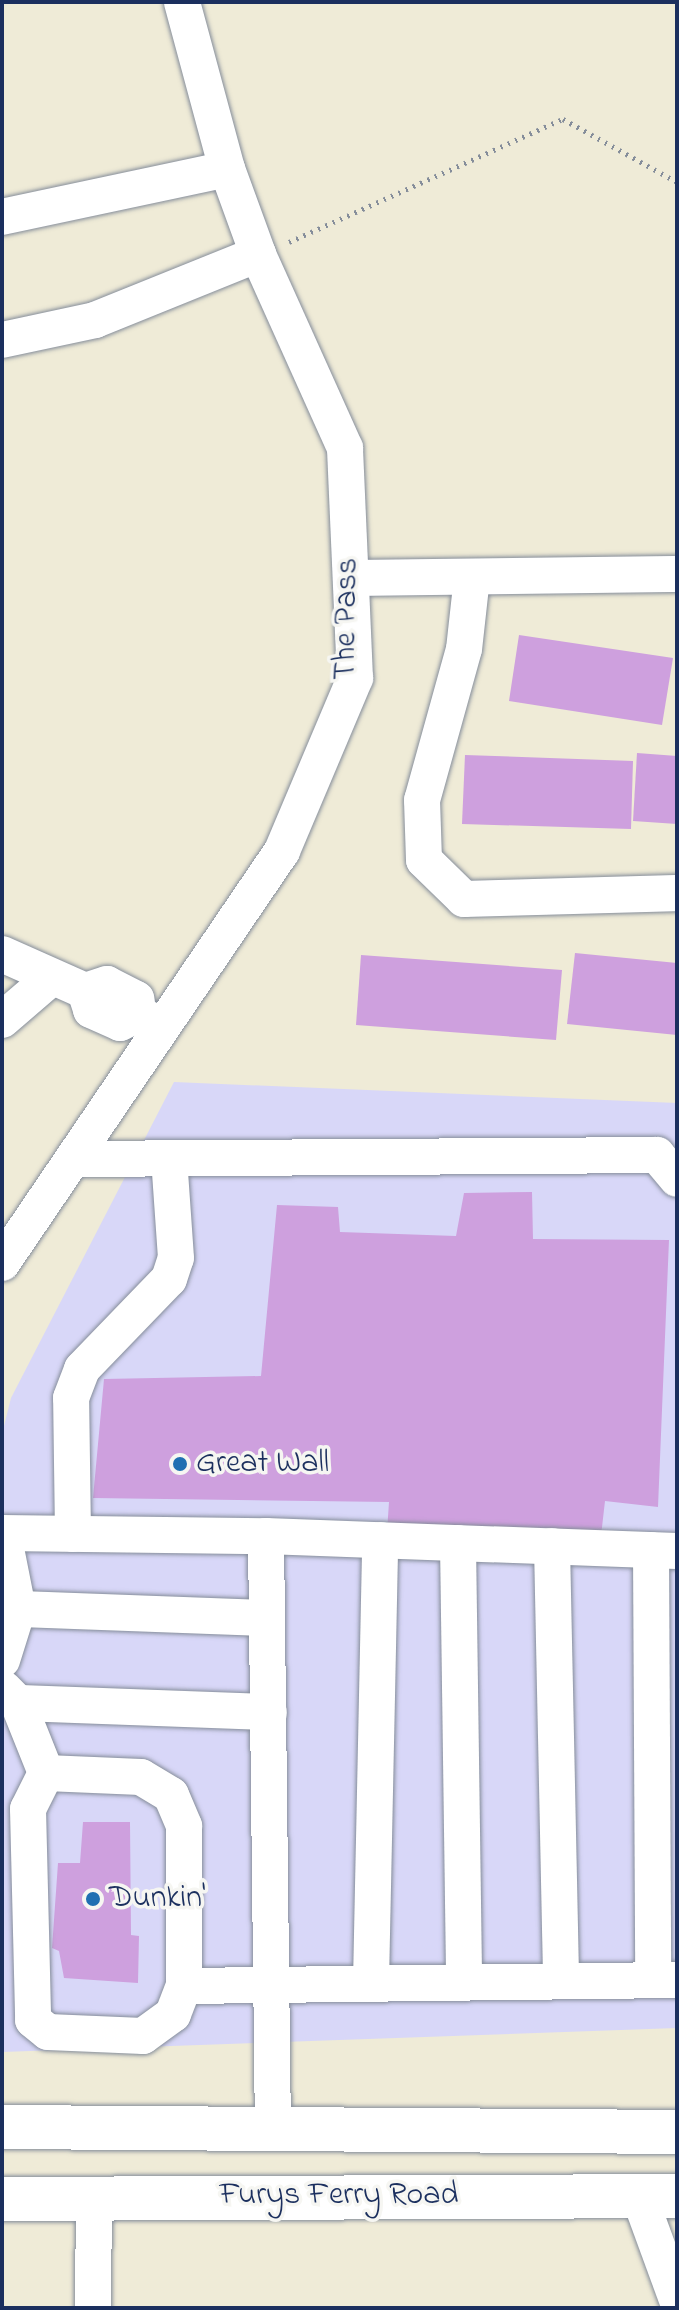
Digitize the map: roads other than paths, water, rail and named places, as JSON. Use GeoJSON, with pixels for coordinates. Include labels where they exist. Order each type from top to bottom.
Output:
{"type":"FeatureCollection","features":[{"type":"Feature","properties":{"kind":"main road","name":"Furys Ferry Road"},"geometry":{"type":"LineString","coordinates":[[2,2127],[677,2132]]}},
{"type":"Feature","properties":{"kind":"main road","name":"Furys Ferry Road"},"geometry":{"type":"LineString","coordinates":[[2,2199],[658,2196]]}},
{"type":"Feature","properties":{"kind":"street","name":"The Pass"},"geometry":{"type":"LineString","coordinates":[[2,1263],[73,1159],[151,1020],[282,851],[355,678],[345,448],[258,254],[227,169],[182,2]]}},
{"type":"Feature","properties":{"kind":"street"},"geometry":{"type":"LineString","coordinates":[[2,217],[227,169]]}},
{"type":"Feature","properties":{"kind":"street"},"geometry":{"type":"LineString","coordinates":[[2,340],[95,320],[258,254]]}},
{"type":"Feature","properties":{"kind":"street"},"geometry":{"type":"LineString","coordinates":[[351,578],[675,574]]}},
{"type":"Feature","properties":{"kind":"street"},"geometry":{"type":"LineString","coordinates":[[472,577],[464,649],[422,800],[424,860],[464,899],[677,893]]}},
{"type":"Feature","properties":{"kind":"street"},"geometry":{"type":"LineString","coordinates":[[2,954],[85,991],[107,984],[136,999],[151,1020]]}},
{"type":"Feature","properties":{"kind":"street"},"geometry":{"type":"LineString","coordinates":[[2,1020],[51,978]]}},
{"type":"Feature","properties":{"kind":"street"},"geometry":{"type":"LineString","coordinates":[[73,1159],[657,1155],[677,1179]]}},
{"type":"Feature","properties":{"kind":"street"},"geometry":{"type":"LineString","coordinates":[[73,1534],[71,1398],[82,1369],[169,1279],[176,1258],[169,1158]]}},
{"type":"Feature","properties":{"kind":"street"},"geometry":{"type":"LineString","coordinates":[[2,1660],[18,1609],[2,1533],[266,1536],[664,1551],[665,1980],[272,1982],[184,1986]]}},
{"type":"Feature","properties":{"kind":"street"},"geometry":{"type":"LineString","coordinates":[[266,1536],[273,2131]]}},
{"type":"Feature","properties":{"kind":"street"},"geometry":{"type":"LineString","coordinates":[[371,1982],[380,1540]]}},
{"type":"Feature","properties":{"kind":"street"},"geometry":{"type":"LineString","coordinates":[[458,1543],[464,1981]]}},
{"type":"Feature","properties":{"kind":"street"},"geometry":{"type":"LineString","coordinates":[[552,1546],[561,1981]]}},
{"type":"Feature","properties":{"kind":"street"},"geometry":{"type":"LineString","coordinates":[[18,1609],[267,1618]]}},
{"type":"Feature","properties":{"kind":"street"},"geometry":{"type":"LineString","coordinates":[[46,1773],[10,1695],[269,1712]]}},
{"type":"Feature","properties":{"kind":"street"},"geometry":{"type":"LineString","coordinates":[[46,1773],[141,1777],[171,1795],[184,1826],[184,1986],[173,2014],[143,2036],[48,2032],[33,2020],[28,1809],[46,1773]]}},
{"type":"Feature","properties":{"kind":"street"},"geometry":{"type":"LineString","coordinates":[[658,2196],[677,2300]]}},
{"type":"Feature","properties":{"kind":"street"},"geometry":{"type":"LineString","coordinates":[[93,2308],[94,2198]]}},
{"type":"Feature","properties":{"kind":"place","name":"Great Wall"},"geometry":{"type":"Point","coordinates":[180,1464]}},
{"type":"Feature","properties":{"kind":"place","name":"Dunkin'"},"geometry":{"type":"Point","coordinates":[93,1899]}}]}
